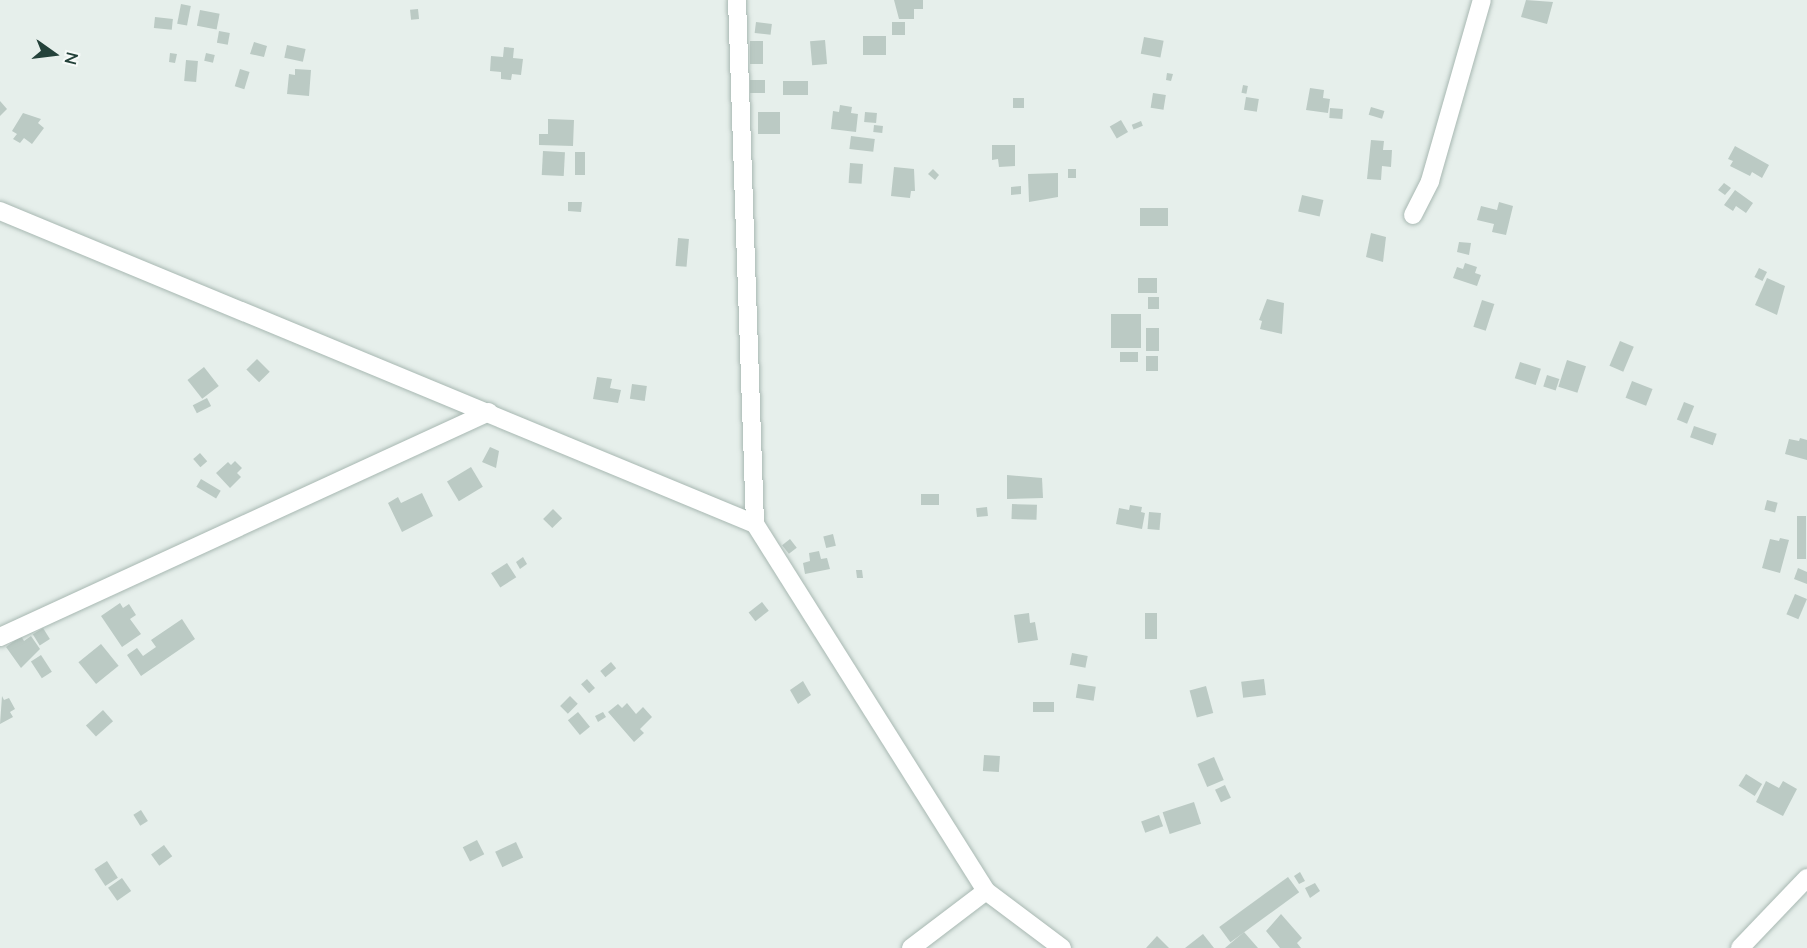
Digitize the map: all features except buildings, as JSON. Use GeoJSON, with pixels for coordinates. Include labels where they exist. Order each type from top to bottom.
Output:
{"type":"FeatureCollection","features":[{"type":"Feature","properties":{"kind":"street"},"geometry":{"type":"LineString","coordinates":[[737,0],[755,524],[986,891],[1062,948]]}},
{"type":"Feature","properties":{"kind":"street"},"geometry":{"type":"LineString","coordinates":[[1413,215],[1430,181],[1482,0]]}},
{"type":"Feature","properties":{"kind":"street"},"geometry":{"type":"LineString","coordinates":[[0,212],[489,412],[755,524]]}},
{"type":"Feature","properties":{"kind":"street"},"geometry":{"type":"LineString","coordinates":[[0,637],[489,412]]}},
{"type":"Feature","properties":{"kind":"street"},"geometry":{"type":"LineString","coordinates":[[1740,948],[1807,878]]}},
{"type":"Feature","properties":{"kind":"street"},"geometry":{"type":"LineString","coordinates":[[911,948],[986,891]]}}]}
